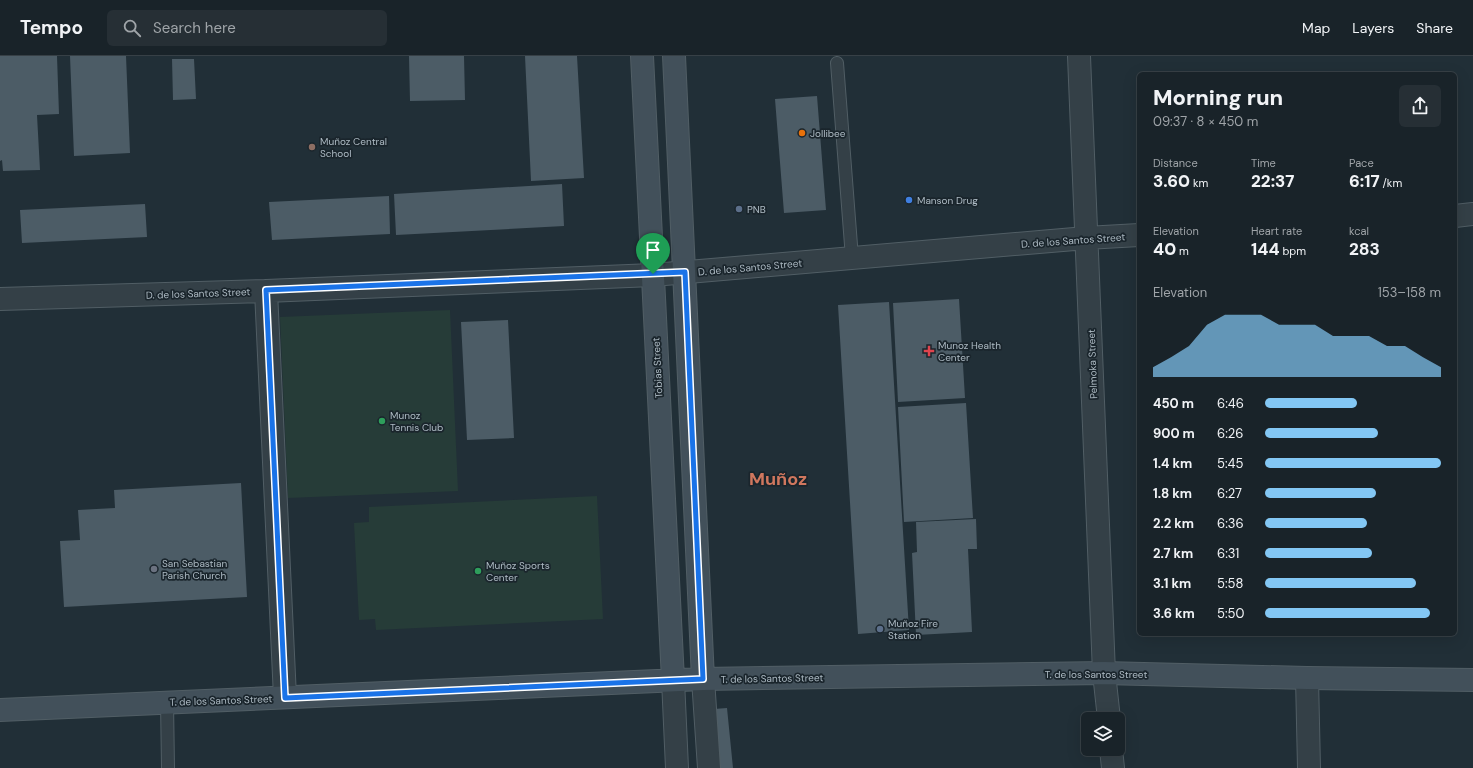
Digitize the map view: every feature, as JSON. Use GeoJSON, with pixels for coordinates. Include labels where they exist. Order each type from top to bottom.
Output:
{"type":"FeatureCollection","features":[{"type":"Feature","properties":{"kind":"main road","name":"Tobias Street"},"geometry":{"type":"LineString","coordinates":[[642,56],[673,680]]}},
{"type":"Feature","properties":{"kind":"main road"},"geometry":{"type":"LineString","coordinates":[[674,56],[703,679]]}},
{"type":"Feature","properties":{"kind":"main road","name":"T. de los Santos Street"},"geometry":{"type":"LineString","coordinates":[[0,710],[703,679],[1104,673],[1473,680]]}},
{"type":"Feature","properties":{"kind":"street","name":"Pelmoka Street"},"geometry":{"type":"LineString","coordinates":[[1079,56],[1104,673],[1108,712]]}},
{"type":"Feature","properties":{"kind":"street"},"geometry":{"type":"LineString","coordinates":[[1457,216],[1473,214]]}},
{"type":"Feature","properties":{"kind":"street","name":"D. de los Santos Street"},"geometry":{"type":"LineString","coordinates":[[0,299],[653,274],[1086,238],[1137,235]]}},
{"type":"Feature","properties":{"kind":"street"},"geometry":{"type":"LineString","coordinates":[[266,290],[285,698]]}},
{"type":"Feature","properties":{"kind":"street"},"geometry":{"type":"LineString","coordinates":[[1307,678],[1309,768]]}},
{"type":"Feature","properties":{"kind":"street"},"geometry":{"type":"LineString","coordinates":[[703,679],[709,768]]}},
{"type":"Feature","properties":{"kind":"street"},"geometry":{"type":"LineString","coordinates":[[673,680],[677,768]]}},
{"type":"Feature","properties":{"kind":"street"},"geometry":{"type":"LineString","coordinates":[[1112,756],[1113,768]]}},
{"type":"Feature","properties":{"kind":"lane"},"geometry":{"type":"LineString","coordinates":[[837,63],[852,258]]}},
{"type":"Feature","properties":{"kind":"lane"},"geometry":{"type":"LineString","coordinates":[[167,702],[168,768]]}},
{"type":"Feature","properties":{"kind":"green space"},"geometry":{"type":"Polygon","coordinates":[[[450,310],[458,491],[288,498],[280,317],[450,310]]]}},
{"type":"Feature","properties":{"kind":"green space","name":"Muñoz Sports Center"},"geometry":{"type":"Polygon","coordinates":[[[597,496],[603,619],[376,630],[375,619],[359,620],[354,523],[369,522],[369,507],[597,496]]]}},
{"type":"Feature","properties":{"kind":"building"},"geometry":{"type":"Polygon","coordinates":[[[0,56],[57,56],[59,114],[37,115],[40,170],[3,171],[2,160],[0,161],[0,56]]]}},
{"type":"Feature","properties":{"kind":"building"},"geometry":{"type":"Polygon","coordinates":[[[70,56],[126,56],[130,153],[74,156],[70,56]]]}},
{"type":"Feature","properties":{"kind":"building"},"geometry":{"type":"Polygon","coordinates":[[[409,56],[464,56],[465,100],[410,101],[409,56]]]}},
{"type":"Feature","properties":{"kind":"building"},"geometry":{"type":"Polygon","coordinates":[[[525,56],[577,56],[584,178],[531,181],[525,56]]]}},
{"type":"Feature","properties":{"kind":"building"},"geometry":{"type":"Polygon","coordinates":[[[172,59],[194,59],[196,99],[173,100],[172,59]]]}},
{"type":"Feature","properties":{"kind":"building"},"geometry":{"type":"Polygon","coordinates":[[[817,96],[826,210],[784,213],[775,99],[817,96]]]}},
{"type":"Feature","properties":{"kind":"building"},"geometry":{"type":"Polygon","coordinates":[[[562,184],[564,226],[396,235],[394,194],[562,184]]]}},
{"type":"Feature","properties":{"kind":"building"},"geometry":{"type":"Polygon","coordinates":[[[389,196],[390,234],[272,240],[269,202],[389,196]]]}},
{"type":"Feature","properties":{"kind":"building"},"geometry":{"type":"Polygon","coordinates":[[[145,204],[147,237],[22,243],[20,210],[145,204]]]}},
{"type":"Feature","properties":{"kind":"building","name":"Munoz Health Center"},"geometry":{"type":"Polygon","coordinates":[[[959,299],[965,398],[898,402],[893,303],[959,299]]]}},
{"type":"Feature","properties":{"kind":"building"},"geometry":{"type":"Polygon","coordinates":[[[889,302],[909,630],[858,634],[838,305],[889,302]]]}},
{"type":"Feature","properties":{"kind":"building"},"geometry":{"type":"Polygon","coordinates":[[[508,320],[514,438],[467,440],[461,322],[508,320]]]}},
{"type":"Feature","properties":{"kind":"building"},"geometry":{"type":"Polygon","coordinates":[[[966,403],[973,518],[904,522],[898,407],[966,403]]]}},
{"type":"Feature","properties":{"kind":"building","name":"San Sebastian Parish Church"},"geometry":{"type":"Polygon","coordinates":[[[241,483],[247,597],[64,607],[60,541],[80,540],[78,510],[115,508],[114,490],[241,483]]]}},
{"type":"Feature","properties":{"kind":"building"},"geometry":{"type":"Polygon","coordinates":[[[976,519],[977,549],[968,549],[972,632],[916,635],[912,553],[917,552],[916,522],[976,519]]]}},
{"type":"Feature","properties":{"kind":"building"},"geometry":{"type":"Polygon","coordinates":[[[727,708],[733,768],[720,768],[714,709],[727,708]]]}},
{"type":"Feature","properties":{"kind":"place","name":"Jollibee"},"geometry":{"type":"Point","coordinates":[802,133]}},
{"type":"Feature","properties":{"kind":"place","name":"Muñoz Central School"},"geometry":{"type":"Point","coordinates":[312,147]}},
{"type":"Feature","properties":{"kind":"place","name":"Manson Drug"},"geometry":{"type":"Point","coordinates":[909,200]}},
{"type":"Feature","properties":{"kind":"place","name":"PNB"},"geometry":{"type":"Point","coordinates":[739,209]}},
{"type":"Feature","properties":{"kind":"place","name":"Munoz Health Center"},"geometry":{"type":"Point","coordinates":[929,351]}},
{"type":"Feature","properties":{"kind":"place","name":"Munoz Tennis Club"},"geometry":{"type":"Point","coordinates":[382,421]}},
{"type":"Feature","properties":{"kind":"place","name":"San Sebastian Parish Church"},"geometry":{"type":"Point","coordinates":[154,569]}},
{"type":"Feature","properties":{"kind":"place","name":"Muñoz Sports Center"},"geometry":{"type":"Point","coordinates":[478,571]}},
{"type":"Feature","properties":{"kind":"place","name":"Muñoz Fire Station"},"geometry":{"type":"Point","coordinates":[880,629]}},
{"type":"Feature","properties":{"kind":"district","name":"Muñoz"},"geometry":{"type":"Point","coordinates":[778,479]}},
{"type":"Feature","properties":{"kind":"route"},"geometry":{"type":"LineString","coordinates":[[685,272],[703,679],[285,698],[266,290],[653,274],[685,272]]}}]}
